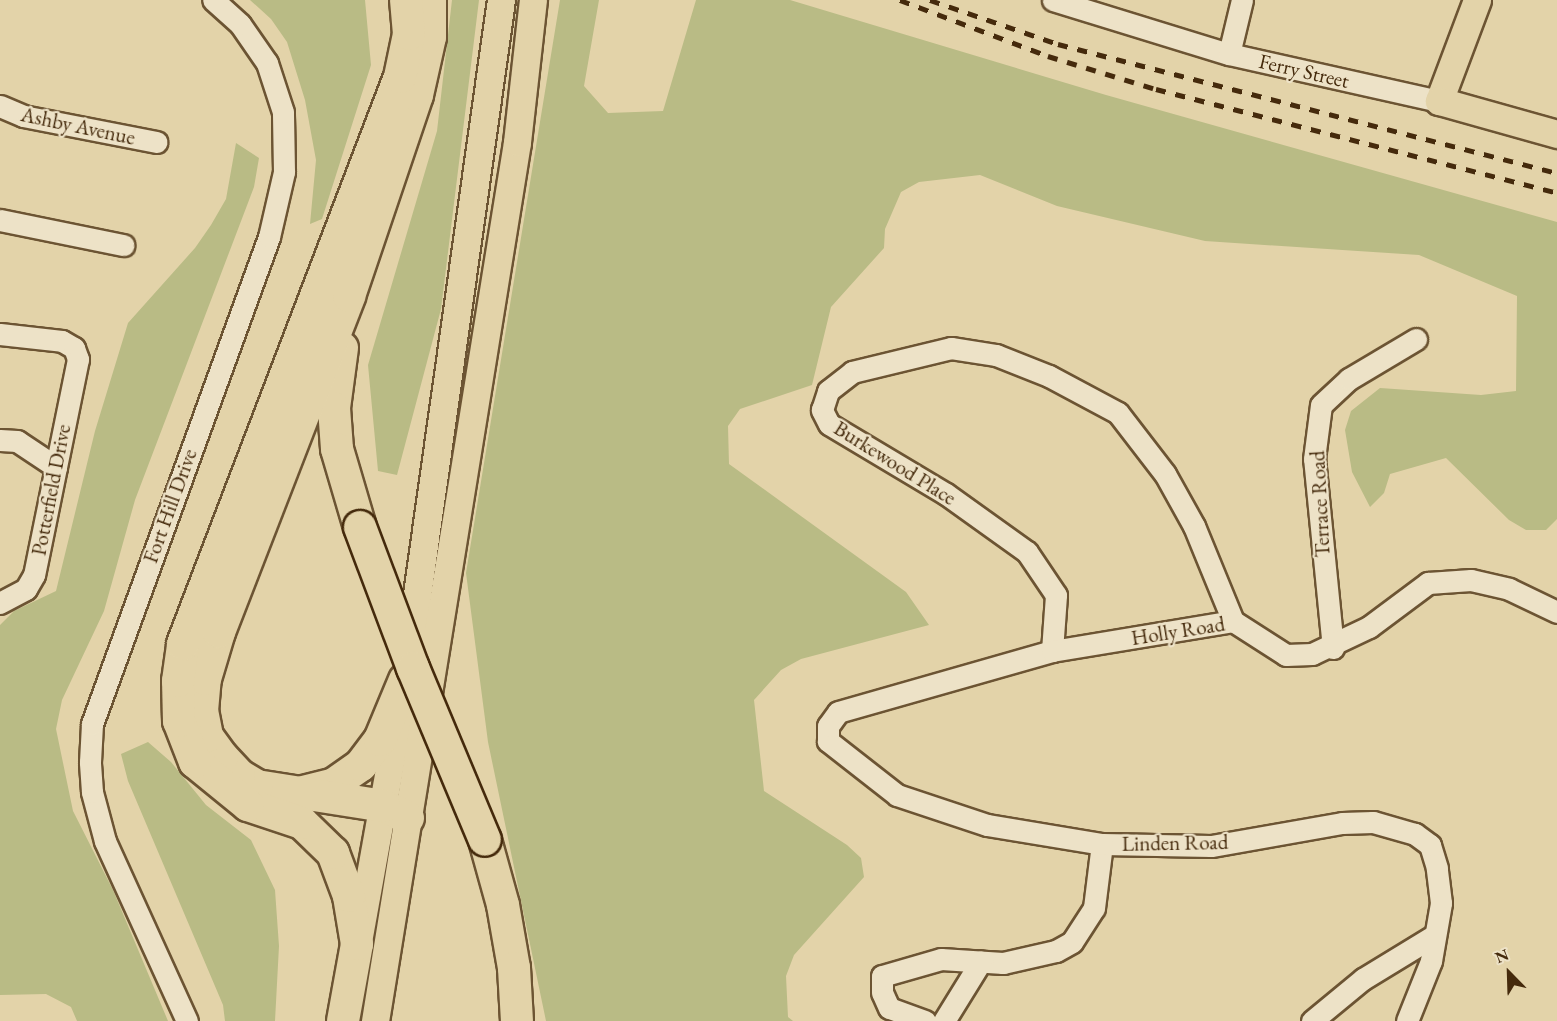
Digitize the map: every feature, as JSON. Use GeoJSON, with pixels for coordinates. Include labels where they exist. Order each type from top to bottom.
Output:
{"type":"FeatureCollection","features":[{"type":"Feature","properties":{"kind":"highway"},"geometry":{"type":"LineString","coordinates":[[343,1021],[357,944],[349,896],[333,853],[302,823],[248,805],[216,781],[195,762],[178,721],[183,644],[400,77],[409,34],[406,0]]}},
{"type":"Feature","properties":{"kind":"highway"},"geometry":{"type":"LineString","coordinates":[[391,814],[257,786],[239,775],[222,757],[207,736],[202,711],[205,679],[349,296],[417,95],[430,37],[430,0]]}},
{"type":"Feature","properties":{"kind":"highway"},"geometry":{"type":"LineString","coordinates":[[349,296],[334,408],[337,448],[360,527],[413,668],[485,840],[504,905],[514,968],[517,1021]]}},
{"type":"Feature","properties":{"kind":"highway"},"geometry":{"type":"LineString","coordinates":[[293,794],[334,784],[361,765],[380,740],[405,680]]}},
{"type":"Feature","properties":{"kind":"highway"},"geometry":{"type":"LineString","coordinates":[[216,781],[279,805],[391,814]]}},
{"type":"Feature","properties":{"kind":"main road"},"geometry":{"type":"LineString","coordinates":[[375,1021],[391,814],[405,680],[501,0]]}},
{"type":"Feature","properties":{"kind":"main road"},"geometry":{"type":"LineString","coordinates":[[357,944],[391,814],[517,141],[533,0]]}},
{"type":"Feature","properties":{"kind":"main road"},"geometry":{"type":"LineString","coordinates":[[1438,101],[1477,0]]}},
{"type":"Feature","properties":{"kind":"main road","name":"Ferry Street"},"geometry":{"type":"LineString","coordinates":[[1438,101],[1557,134]]}},
{"type":"Feature","properties":{"kind":"street","name":"Fort Hill Drive"},"geometry":{"type":"LineString","coordinates":[[187,1021],[105,841],[92,792],[90,762],[92,724],[269,237],[284,172],[283,112],[267,63],[240,24],[213,0]]}},
{"type":"Feature","properties":{"kind":"street","name":"Ferry Street"},"geometry":{"type":"LineString","coordinates":[[1053,0],[1075,3],[1229,54],[1438,101]]}},
{"type":"Feature","properties":{"kind":"street"},"geometry":{"type":"LineString","coordinates":[[1229,54],[1242,0]]}},
{"type":"Feature","properties":{"kind":"street","name":"Ashby Avenue"},"geometry":{"type":"LineString","coordinates":[[0,106],[23,116],[157,142]]}},
{"type":"Feature","properties":{"kind":"street"},"geometry":{"type":"LineString","coordinates":[[0,220],[123,245]]}},
{"type":"Feature","properties":{"kind":"street","name":"Potterfield Drive"},"geometry":{"type":"LineString","coordinates":[[0,334],[62,341],[74,348],[78,359],[34,575],[27,589],[0,603]]}},
{"type":"Feature","properties":{"kind":"street","name":"Terrace Road"},"geometry":{"type":"LineString","coordinates":[[1333,648],[1314,459],[1321,405],[1349,379],[1416,339]]}},
{"type":"Feature","properties":{"kind":"street","name":"Burkewood Place"},"geometry":{"type":"LineString","coordinates":[[1052,651],[1056,595],[1027,552],[946,494],[829,424],[822,410],[828,391],[852,372],[951,348],[996,355],[1049,376],[1118,413],[1165,474],[1194,526],[1233,621]]}},
{"type":"Feature","properties":{"kind":"street"},"geometry":{"type":"LineString","coordinates":[[0,440],[17,441],[56,467]]}},
{"type":"Feature","properties":{"kind":"street","name":"Holly Road"},"geometry":{"type":"LineString","coordinates":[[828,741],[828,726],[838,712],[1052,651],[1233,621],[1286,655],[1312,654],[1333,648],[1369,627],[1428,583],[1471,580],[1509,589],[1557,612]]}},
{"type":"Feature","properties":{"kind":"street","name":"Linden Road"},"geometry":{"type":"LineString","coordinates":[[828,741],[897,795],[941,812],[987,825],[1102,843],[1211,846],[1342,823],[1400,827],[1430,845],[1437,868],[1441,903],[1431,961],[1407,1021]]}},
{"type":"Feature","properties":{"kind":"street"},"geometry":{"type":"LineString","coordinates":[[925,1021],[888,1008],[882,992],[882,976],[941,959],[1003,963],[1043,955],[1078,936],[1094,908],[1102,843]]}},
{"type":"Feature","properties":{"kind":"street"},"geometry":{"type":"LineString","coordinates":[[1312,1021],[1363,979],[1435,935]]}},
{"type":"Feature","properties":{"kind":"street"},"geometry":{"type":"LineString","coordinates":[[944,1021],[981,961]]}},
{"type":"Feature","properties":{"kind":"green space"},"geometry":{"type":"Polygon","coordinates":[[[250,0],[365,0],[371,65],[322,219],[310,224],[316,160],[305,100],[287,42],[271,19],[250,0]]]}},
{"type":"Feature","properties":{"kind":"green space"},"geometry":{"type":"Polygon","coordinates":[[[452,0],[479,0],[441,309],[397,475],[378,471],[368,365],[437,131],[452,0]]]}},
{"type":"Feature","properties":{"kind":"green space"},"geometry":{"type":"Polygon","coordinates":[[[560,0],[599,0],[584,86],[608,113],[663,111],[696,0],[790,0],[1106,95],[1557,222],[1557,519],[1546,530],[1526,530],[1509,520],[1446,458],[1390,474],[1384,493],[1370,507],[1352,472],[1345,430],[1351,411],[1380,388],[1481,395],[1516,391],[1517,296],[1419,255],[1205,241],[1057,206],[980,175],[919,182],[901,192],[885,229],[884,248],[831,307],[812,385],[740,409],[728,426],[729,464],[906,592],[929,625],[801,659],[781,670],[754,700],[764,791],[847,845],[861,858],[864,877],[794,955],[786,976],[788,1017],[793,1021],[546,1021],[488,742],[466,573],[560,0]]]}},
{"type":"Feature","properties":{"kind":"green space"},"geometry":{"type":"Polygon","coordinates":[[[236,143],[259,158],[254,187],[135,500],[104,611],[62,700],[56,729],[73,811],[113,890],[168,1021],[77,1021],[71,1007],[46,994],[0,995],[0,625],[14,611],[56,591],[95,431],[128,323],[195,248],[211,225],[226,199],[236,143]]]}},
{"type":"Feature","properties":{"kind":"green space"},"geometry":{"type":"Polygon","coordinates":[[[148,742],[171,762],[206,805],[251,840],[275,890],[279,946],[275,1021],[225,1021],[223,1005],[128,781],[121,754],[148,742]]]}},
{"type":"Feature","properties":{"kind":"railway"},"geometry":{"type":"LineString","coordinates":[[900,0],[1048,56],[1156,89],[1557,193]]}},
{"type":"Feature","properties":{"kind":"railway"},"geometry":{"type":"LineString","coordinates":[[930,0],[1058,44],[1557,173]]}}]}
